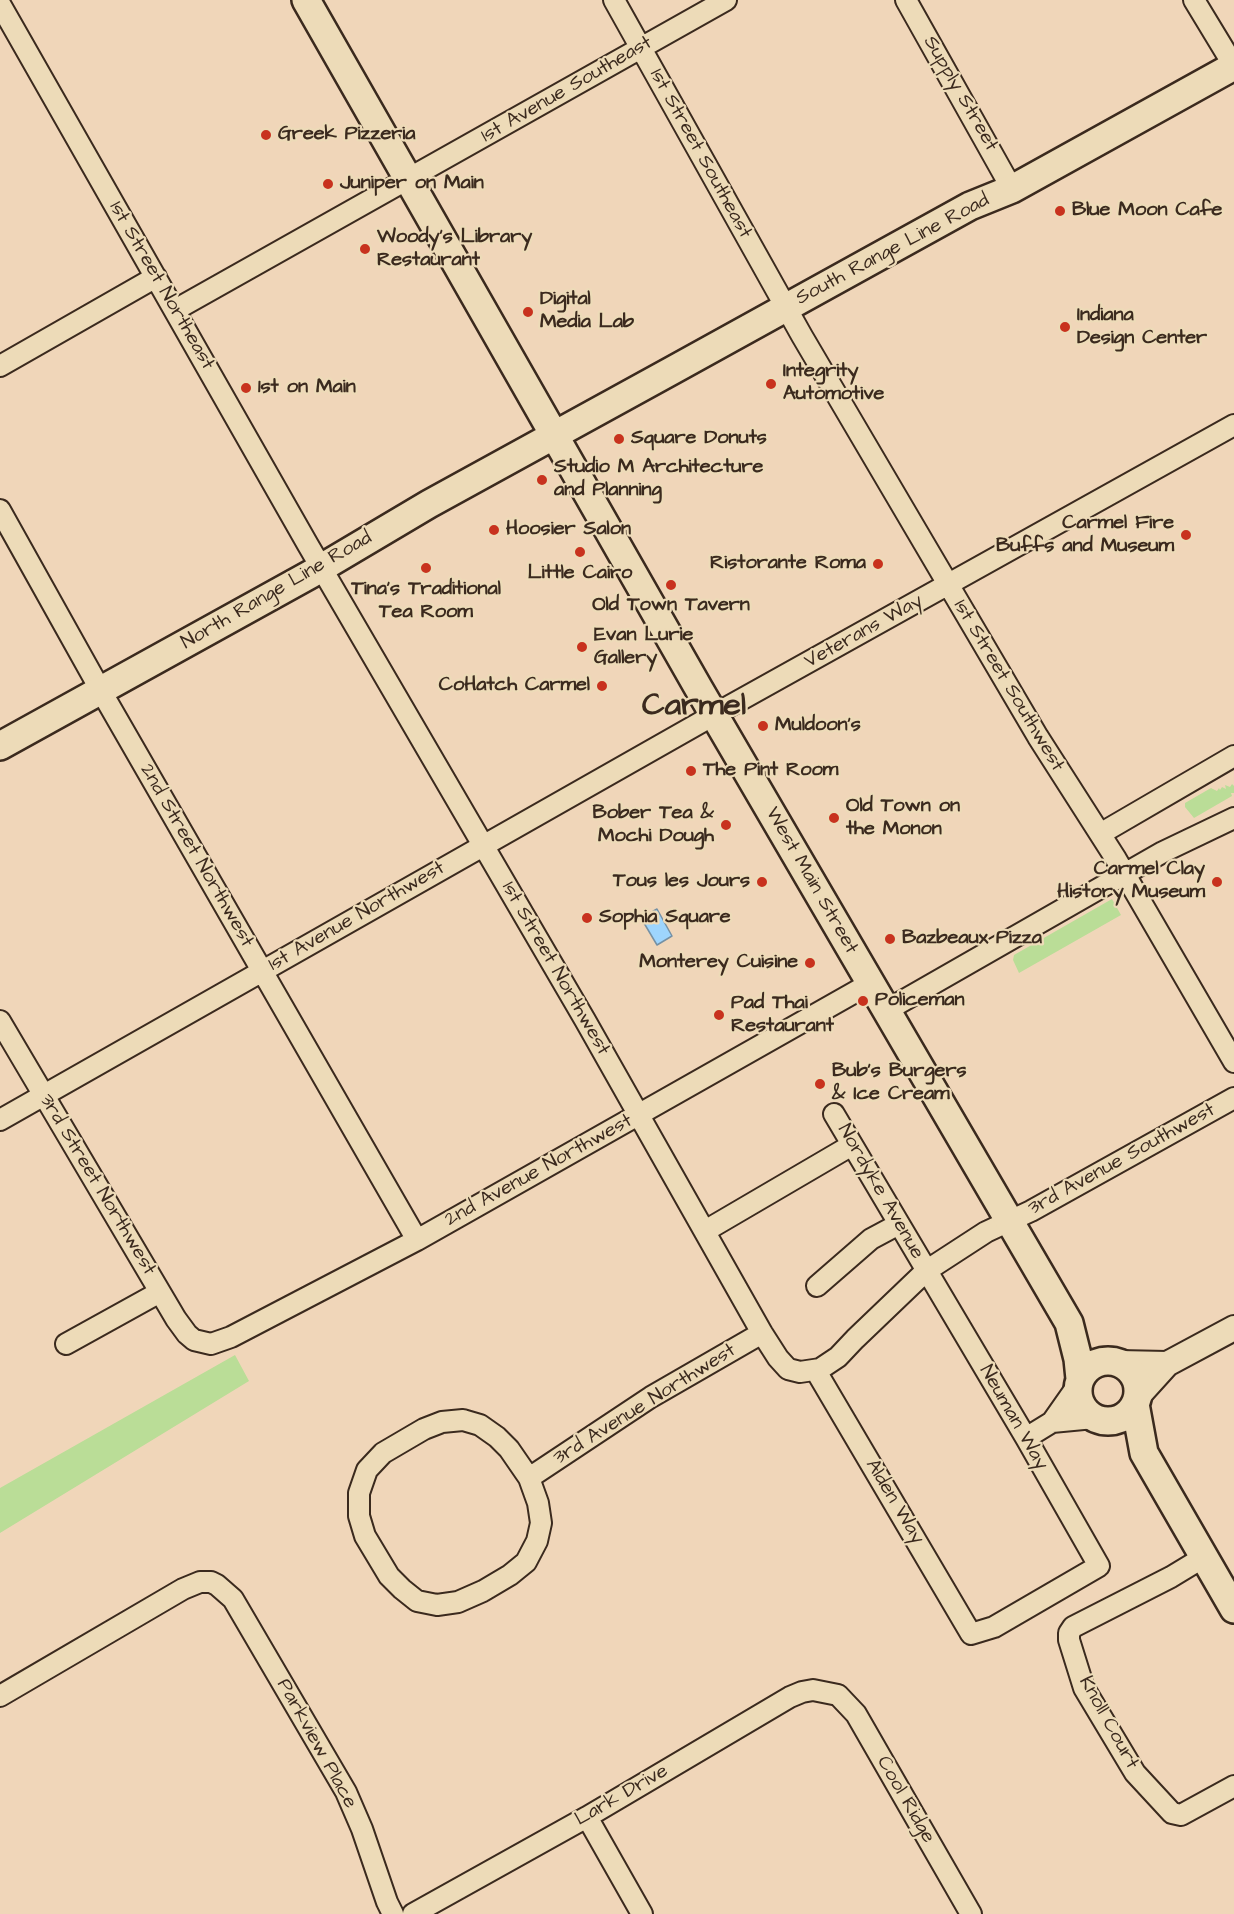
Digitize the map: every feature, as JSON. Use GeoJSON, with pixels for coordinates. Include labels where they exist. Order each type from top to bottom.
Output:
{"type":"FeatureCollection","features":[{"type":"Feature","properties":{"kind":"main road","name":"West Main Street"},"geometry":{"type":"LineString","coordinates":[[306,0],[553,436],[1071,1326],[1078,1359],[1079,1382]]}},
{"type":"Feature","properties":{"kind":"main road","name":"South Range Line Road"},"geometry":{"type":"LineString","coordinates":[[553,436],[970,207],[1012,189],[1234,66]]}},
{"type":"Feature","properties":{"kind":"main road","name":"North Range Line Road"},"geometry":{"type":"LineString","coordinates":[[0,746],[553,436]]}},
{"type":"Feature","properties":{"kind":"main road","name":"West Main Street"},"geometry":{"type":"LineString","coordinates":[[1071,1326],[1115,1362]]}},
{"type":"Feature","properties":{"kind":"main road"},"geometry":{"type":"LineString","coordinates":[[1144,1453],[1087,1413],[1079,1400],[1079,1382],[1089,1367],[1104,1361],[1115,1362],[1128,1368],[1134,1376],[1144,1453],[1234,1609]]}},
{"type":"Feature","properties":{"kind":"main road"},"geometry":{"type":"LineString","coordinates":[[1096,1419],[1110,1421],[1122,1418],[1136,1400]]}},
{"type":"Feature","properties":{"kind":"street","name":"1st Street Southeast"},"geometry":{"type":"LineString","coordinates":[[614,0],[786,308]]}},
{"type":"Feature","properties":{"kind":"street","name":"1st Avenue Southeast"},"geometry":{"type":"LineString","coordinates":[[175,310],[726,0]]}},
{"type":"Feature","properties":{"kind":"street","name":"Supply Street"},"geometry":{"type":"LineString","coordinates":[[906,0],[1012,189]]}},
{"type":"Feature","properties":{"kind":"street"},"geometry":{"type":"LineString","coordinates":[[1194,0],[1234,66]]}},
{"type":"Feature","properties":{"kind":"street","name":"1st Street Northeast"},"geometry":{"type":"LineString","coordinates":[[0,4],[6,31],[175,310],[322,567]]}},
{"type":"Feature","properties":{"kind":"street"},"geometry":{"type":"LineString","coordinates":[[0,366],[156,278]]}},
{"type":"Feature","properties":{"kind":"street","name":"1st Street Southwest"},"geometry":{"type":"LineString","coordinates":[[786,308],[1064,781],[1125,875],[1234,1062]]}},
{"type":"Feature","properties":{"kind":"street","name":"Veterans Way"},"geometry":{"type":"LineString","coordinates":[[714,715],[1234,425]]}},
{"type":"Feature","properties":{"kind":"street","name":"2nd Street Northwest"},"geometry":{"type":"LineString","coordinates":[[0,510],[101,691],[417,1240]]}},
{"type":"Feature","properties":{"kind":"street","name":"1st Street Northwest"},"geometry":{"type":"LineString","coordinates":[[322,567],[639,1115],[762,1333],[788,1369],[800,1372],[816,1371]]}},
{"type":"Feature","properties":{"kind":"street","name":"1st Avenue Northwest"},"geometry":{"type":"LineString","coordinates":[[0,1120],[714,715]]}},
{"type":"Feature","properties":{"kind":"street"},"geometry":{"type":"LineString","coordinates":[[1100,834],[1234,756]]}},
{"type":"Feature","properties":{"kind":"street"},"geometry":{"type":"LineString","coordinates":[[887,1010],[1163,852],[1234,818]]}},
{"type":"Feature","properties":{"kind":"street","name":"2nd Avenue Northwest"},"geometry":{"type":"LineString","coordinates":[[201,1343],[218,1343],[417,1240],[871,983]]}},
{"type":"Feature","properties":{"kind":"street","name":"3rd Street Northwest"},"geometry":{"type":"LineString","coordinates":[[0,1021],[160,1292],[187,1334],[201,1343]]}},
{"type":"Feature","properties":{"kind":"street","name":"3rd Avenue Southwest"},"geometry":{"type":"LineString","coordinates":[[1009,1221],[1234,1098]]}},
{"type":"Feature","properties":{"kind":"street","name":"Nordyke Avenue"},"geometry":{"type":"LineString","coordinates":[[834,1114],[926,1270]]}},
{"type":"Feature","properties":{"kind":"street"},"geometry":{"type":"LineString","coordinates":[[705,1231],[852,1145]]}},
{"type":"Feature","properties":{"kind":"street"},"geometry":{"type":"LineString","coordinates":[[816,1371],[838,1357],[926,1270],[981,1235],[1009,1221]]}},
{"type":"Feature","properties":{"kind":"street"},"geometry":{"type":"LineString","coordinates":[[817,1286],[871,1239],[898,1224]]}},
{"type":"Feature","properties":{"kind":"street","name":"Neuman Way"},"geometry":{"type":"LineString","coordinates":[[926,1270],[1099,1566]]}},
{"type":"Feature","properties":{"kind":"street"},"geometry":{"type":"LineString","coordinates":[[66,1344],[160,1292]]}},
{"type":"Feature","properties":{"kind":"street"},"geometry":{"type":"LineString","coordinates":[[1136,1400],[1167,1364],[1234,1328]]}},
{"type":"Feature","properties":{"kind":"street","name":"3rd Avenue Northwest"},"geometry":{"type":"LineString","coordinates":[[529,1478],[651,1397],[762,1333]]}},
{"type":"Feature","properties":{"kind":"street"},"geometry":{"type":"LineString","coordinates":[[1115,1362],[1167,1364]]}},
{"type":"Feature","properties":{"kind":"street","name":"Alden Way"},"geometry":{"type":"LineString","coordinates":[[816,1371],[971,1634],[994,1627],[1099,1566]]}},
{"type":"Feature","properties":{"kind":"street"},"geometry":{"type":"LineString","coordinates":[[1026,1438],[1052,1422],[1079,1382]]}},
{"type":"Feature","properties":{"kind":"street"},"geometry":{"type":"LineString","coordinates":[[1052,1422],[1096,1419]]}},
{"type":"Feature","properties":{"kind":"street"},"geometry":{"type":"LineString","coordinates":[[463,1420],[480,1425],[509,1449],[529,1478],[538,1503],[541,1523],[537,1541],[526,1562],[510,1575],[483,1591],[458,1602],[437,1605],[417,1601],[395,1582],[377,1558],[365,1536],[359,1516],[358,1493],[367,1470],[383,1453],[424,1429],[442,1422],[463,1420]]}},
{"type":"Feature","properties":{"kind":"street","name":"Knoll Court"},"geometry":{"type":"LineString","coordinates":[[1204,1557],[1171,1577],[1073,1627],[1069,1633],[1069,1640],[1084,1688],[1129,1764],[1172,1813],[1181,1815],[1234,1786]]}},
{"type":"Feature","properties":{"kind":"street","name":"Parkview Place"},"geometry":{"type":"LineString","coordinates":[[0,1696],[183,1589],[200,1582],[217,1585],[233,1599],[346,1792],[393,1914]]}},
{"type":"Feature","properties":{"kind":"street","name":"Lark Drive"},"geometry":{"type":"LineString","coordinates":[[413,1914],[587,1817],[790,1697],[813,1690],[833,1693]]}},
{"type":"Feature","properties":{"kind":"street","name":"Cool Ridge"},"geometry":{"type":"LineString","coordinates":[[833,1693],[845,1700],[856,1714],[971,1914]]}},
{"type":"Feature","properties":{"kind":"street"},"geometry":{"type":"LineString","coordinates":[[587,1817],[642,1914]]}},
{"type":"Feature","properties":{"kind":"green space"},"geometry":{"type":"Polygon","coordinates":[[[1232,784],[1234,793],[1231,793],[1232,796],[1194,818],[1185,807],[1185,803],[1211,788],[1217,791],[1222,787],[1226,789],[1225,785],[1230,787],[1232,784]]]}},
{"type":"Feature","properties":{"kind":"green space"},"geometry":{"type":"Polygon","coordinates":[[[1112,899],[1121,915],[1019,973],[1013,960],[1014,955],[1112,899]]]}},
{"type":"Feature","properties":{"kind":"green space"},"geometry":{"type":"Polygon","coordinates":[[[235,1355],[249,1381],[0,1533],[0,1488],[235,1355]]]}},
{"type":"Feature","properties":{"kind":"water"},"geometry":{"type":"Polygon","coordinates":[[[657,909],[672,936],[657,945],[641,918],[657,909]]]}},
{"type":"Feature","properties":{"kind":"place","name":"Greek Pizzeria"},"geometry":{"type":"Point","coordinates":[266,135]}},
{"type":"Feature","properties":{"kind":"place","name":"Juniper on Main"},"geometry":{"type":"Point","coordinates":[328,184]}},
{"type":"Feature","properties":{"kind":"place","name":"Blue Moon Cafe"},"geometry":{"type":"Point","coordinates":[1060,211]}},
{"type":"Feature","properties":{"kind":"place","name":"Woody's Library Restaurant"},"geometry":{"type":"Point","coordinates":[365,249]}},
{"type":"Feature","properties":{"kind":"place","name":"Digital Media Lab"},"geometry":{"type":"Point","coordinates":[528,312]}},
{"type":"Feature","properties":{"kind":"place","name":"Indiana Design Center"},"geometry":{"type":"Point","coordinates":[1065,327]}},
{"type":"Feature","properties":{"kind":"place","name":"Integrity Automotive"},"geometry":{"type":"Point","coordinates":[771,384]}},
{"type":"Feature","properties":{"kind":"place","name":"1st on Main"},"geometry":{"type":"Point","coordinates":[246,388]}},
{"type":"Feature","properties":{"kind":"place","name":"Square Donuts"},"geometry":{"type":"Point","coordinates":[619,439]}},
{"type":"Feature","properties":{"kind":"place","name":"Studio M Architecture and Planning"},"geometry":{"type":"Point","coordinates":[542,480]}},
{"type":"Feature","properties":{"kind":"place","name":"Hoosier Salon"},"geometry":{"type":"Point","coordinates":[494,530]}},
{"type":"Feature","properties":{"kind":"place","name":"Carmel Fire Buffs and Museum"},"geometry":{"type":"Point","coordinates":[1186,535]}},
{"type":"Feature","properties":{"kind":"place","name":"Little Cairo"},"geometry":{"type":"Point","coordinates":[580,552]}},
{"type":"Feature","properties":{"kind":"place","name":"Ristorante Roma"},"geometry":{"type":"Point","coordinates":[878,564]}},
{"type":"Feature","properties":{"kind":"place","name":"Tina's Traditional Tea Room"},"geometry":{"type":"Point","coordinates":[426,568]}},
{"type":"Feature","properties":{"kind":"place","name":"Old Town Tavern"},"geometry":{"type":"Point","coordinates":[671,585]}},
{"type":"Feature","properties":{"kind":"place","name":"Evan Lurie Gallery"},"geometry":{"type":"Point","coordinates":[582,647]}},
{"type":"Feature","properties":{"kind":"place","name":"CoHatch Carmel"},"geometry":{"type":"Point","coordinates":[602,686]}},
{"type":"Feature","properties":{"kind":"place","name":"Muldoon's"},"geometry":{"type":"Point","coordinates":[763,726]}},
{"type":"Feature","properties":{"kind":"place","name":"The Pint Room"},"geometry":{"type":"Point","coordinates":[691,771]}},
{"type":"Feature","properties":{"kind":"place","name":"Old Town on the Monon"},"geometry":{"type":"Point","coordinates":[834,818]}},
{"type":"Feature","properties":{"kind":"place","name":"Bober Tea & Mochi Dough"},"geometry":{"type":"Point","coordinates":[726,825]}},
{"type":"Feature","properties":{"kind":"place","name":"Tous les Jours"},"geometry":{"type":"Point","coordinates":[762,882]}},
{"type":"Feature","properties":{"kind":"place","name":"Carmel Clay History Museum"},"geometry":{"type":"Point","coordinates":[1217,882]}},
{"type":"Feature","properties":{"kind":"place","name":"Sophia Square"},"geometry":{"type":"Point","coordinates":[587,918]}},
{"type":"Feature","properties":{"kind":"place","name":"Bazbeaux Pizza"},"geometry":{"type":"Point","coordinates":[890,939]}},
{"type":"Feature","properties":{"kind":"place","name":"Monterey Cuisine"},"geometry":{"type":"Point","coordinates":[810,963]}},
{"type":"Feature","properties":{"kind":"place","name":"Policeman"},"geometry":{"type":"Point","coordinates":[863,1001]}},
{"type":"Feature","properties":{"kind":"place","name":"Pad Thai Restaurant"},"geometry":{"type":"Point","coordinates":[719,1015]}},
{"type":"Feature","properties":{"kind":"place","name":"Bub's Burgers & Ice Cream"},"geometry":{"type":"Point","coordinates":[820,1084]}},
{"type":"Feature","properties":{"kind":"district","name":"Carmel"},"geometry":{"type":"Point","coordinates":[694,707]}}]}
